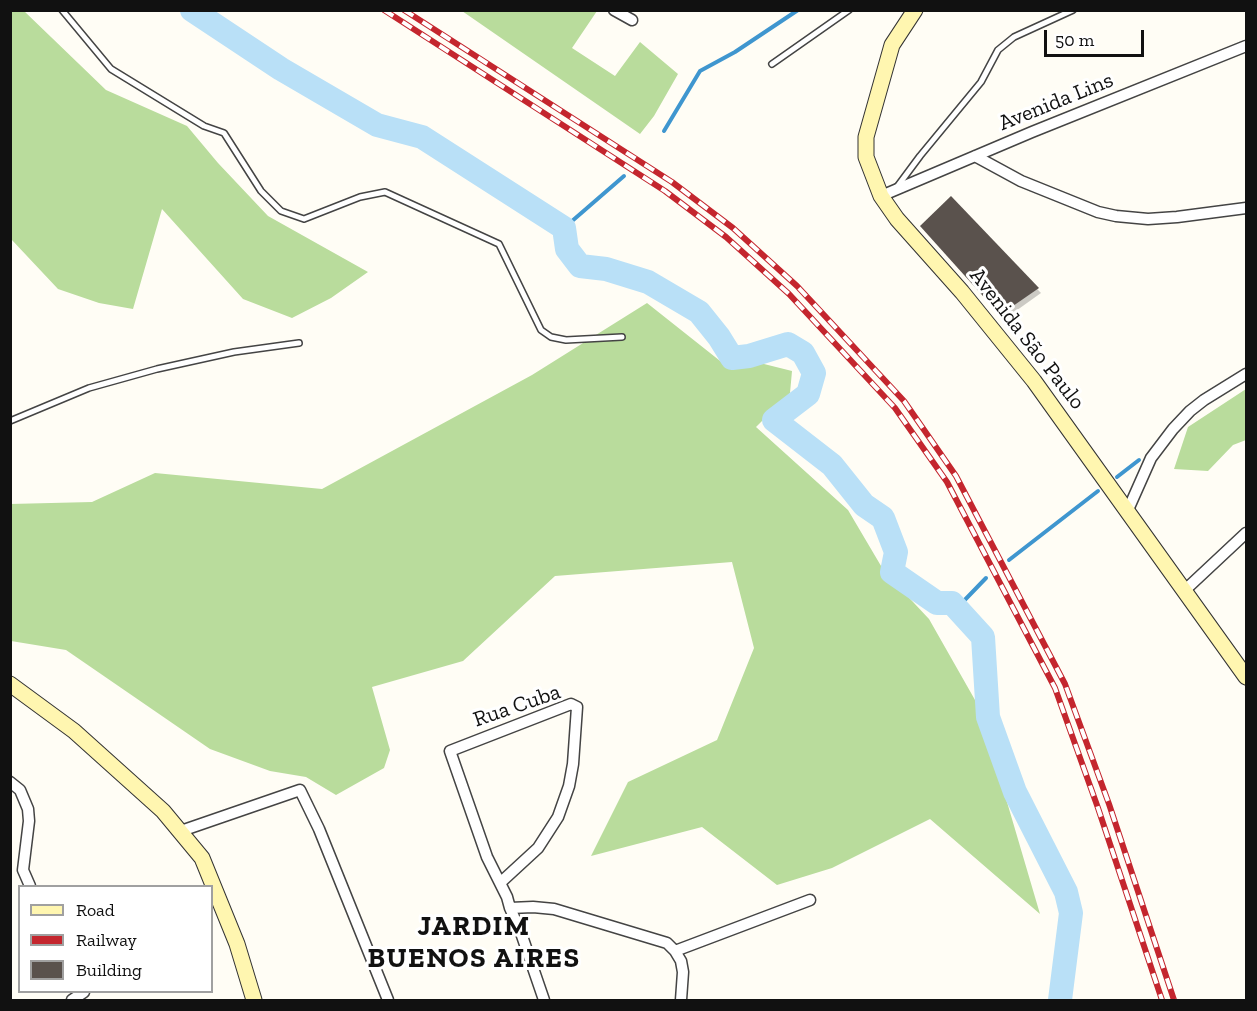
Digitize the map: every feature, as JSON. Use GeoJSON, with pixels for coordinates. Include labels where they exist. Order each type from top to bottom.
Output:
{"type":"FeatureCollection","features":[{"type":"Feature","properties":{"kind":"main road","name":"Avenida São Paulo"},"geometry":{"type":"LineString","coordinates":[[915,10],[892,45],[866,137],[866,157],[881,196],[897,219],[1008,347],[1149,539],[1184,591],[1244,669]]}},
{"type":"Feature","properties":{"kind":"main road"},"geometry":{"type":"LineString","coordinates":[[14,689],[74,731],[163,811],[202,858],[237,944],[254,1000]]}},
{"type":"Feature","properties":{"kind":"street"},"geometry":{"type":"LineString","coordinates":[[614,10],[632,20]]}},
{"type":"Feature","properties":{"kind":"street","name":"Avenida Lins"},"geometry":{"type":"LineString","coordinates":[[881,196],[1246,46]]}},
{"type":"Feature","properties":{"kind":"street"},"geometry":{"type":"LineString","coordinates":[[975,156],[1021,181],[1098,212],[1116,216],[1148,219],[1246,208]]}},
{"type":"Feature","properties":{"kind":"street"},"geometry":{"type":"LineString","coordinates":[[1127,512],[1151,458],[1173,429],[1204,400],[1246,374]]}},
{"type":"Feature","properties":{"kind":"street"},"geometry":{"type":"LineString","coordinates":[[1184,591],[1246,533]]}},
{"type":"Feature","properties":{"kind":"street","name":"Rua Cuba"},"geometry":{"type":"LineString","coordinates":[[571,704],[577,707],[569,786],[558,817],[538,848],[500,884],[486,857],[450,751],[571,704]]}},
{"type":"Feature","properties":{"kind":"street"},"geometry":{"type":"LineString","coordinates":[[10,782],[20,790],[28,809],[29,821],[23,870],[30,885]]}},
{"type":"Feature","properties":{"kind":"street"},"geometry":{"type":"LineString","coordinates":[[181,831],[300,790],[319,829],[388,1000]]}},
{"type":"Feature","properties":{"kind":"street"},"geometry":{"type":"LineString","coordinates":[[500,884],[521,933],[544,1000]]}},
{"type":"Feature","properties":{"kind":"street"},"geometry":{"type":"LineString","coordinates":[[675,951],[810,900]]}},
{"type":"Feature","properties":{"kind":"street"},"geometry":{"type":"LineString","coordinates":[[510,908],[533,907],[573,913],[667,943],[681,961],[683,972],[681,1000]]}},
{"type":"Feature","properties":{"kind":"lane"},"geometry":{"type":"LineString","coordinates":[[62,10],[111,69],[204,126],[224,133],[261,191],[281,210],[304,219],[360,197],[386,192],[499,244],[541,330],[551,337],[566,340],[622,337]]}},
{"type":"Feature","properties":{"kind":"lane"},"geometry":{"type":"LineString","coordinates":[[772,64],[849,10]]}},
{"type":"Feature","properties":{"kind":"lane"},"geometry":{"type":"LineString","coordinates":[[896,189],[974,91],[998,50],[1014,37],[1073,10]]}},
{"type":"Feature","properties":{"kind":"lane"},"geometry":{"type":"LineString","coordinates":[[10,421],[89,387],[234,351],[299,343]]}},
{"type":"Feature","properties":{"kind":"green space"},"geometry":{"type":"Polygon","coordinates":[[[11,10],[24,11],[106,90],[187,126],[268,216],[368,272],[331,298],[292,318],[243,299],[162,209],[133,309],[99,303],[58,289],[11,239],[11,10]]]}},
{"type":"Feature","properties":{"kind":"green space"},"geometry":{"type":"Polygon","coordinates":[[[462,11],[597,11],[572,48],[615,76],[640,42],[678,74],[654,116],[640,134],[462,11]]]}},
{"type":"Feature","properties":{"kind":"green space"},"geometry":{"type":"Polygon","coordinates":[[[647,303],[729,368],[752,361],[792,371],[790,393],[756,427],[848,510],[884,571],[929,619],[979,707],[1040,914],[930,819],[832,868],[777,885],[702,827],[591,856],[628,782],[717,740],[754,648],[732,562],[555,576],[463,661],[372,687],[390,750],[384,768],[336,795],[306,777],[270,771],[210,749],[66,650],[11,641],[10,504],[92,502],[155,473],[322,489],[532,375],[647,303]]]}},
{"type":"Feature","properties":{"kind":"green space"},"geometry":{"type":"Polygon","coordinates":[[[1246,389],[1246,440],[1233,445],[1208,471],[1174,469],[1188,427],[1246,389]]]}},
{"type":"Feature","properties":{"kind":"building"},"geometry":{"type":"Polygon","coordinates":[[[951,196],[1039,288],[1000,315],[920,226],[951,196]]]}},
{"type":"Feature","properties":{"kind":"waterway"},"geometry":{"type":"LineString","coordinates":[[192,10],[281,69],[377,125],[422,137],[564,228],[567,249],[580,266],[606,269],[648,282],[699,312],[732,358],[749,356],[788,344],[803,353],[814,373],[808,394],[774,420],[832,465],[864,505],[883,518],[896,552],[892,572],[937,603],[952,603],[983,637],[988,717],[1015,792],[1066,892],[1071,913],[1060,1000]]}},
{"type":"Feature","properties":{"kind":"waterway"},"geometry":{"type":"LineString","coordinates":[[664,131],[700,71],[735,52],[798,10]]}},
{"type":"Feature","properties":{"kind":"waterway"},"geometry":{"type":"LineString","coordinates":[[564,228],[624,176]]}},
{"type":"Feature","properties":{"kind":"waterway"},"geometry":{"type":"LineString","coordinates":[[1117,477],[1139,460]]}},
{"type":"Feature","properties":{"kind":"waterway"},"geometry":{"type":"LineString","coordinates":[[1009,560],[1098,491]]}},
{"type":"Feature","properties":{"kind":"waterway"},"geometry":{"type":"LineString","coordinates":[[957,608],[986,578]]}},
{"type":"Feature","properties":{"kind":"railway"},"geometry":{"type":"LineString","coordinates":[[384,10],[665,191],[726,237],[789,294],[895,408],[947,482],[1055,688],[1162,1000]]}},
{"type":"Feature","properties":{"kind":"railway"},"geometry":{"type":"LineString","coordinates":[[404,10],[672,182],[733,228],[797,286],[904,401],[956,476],[1065,684],[1109,804],[1174,1000]]}},
{"type":"Feature","properties":{"kind":"district","name":"JARDIM BUENOS AIRES"},"geometry":{"type":"Point","coordinates":[474,943]}}]}
